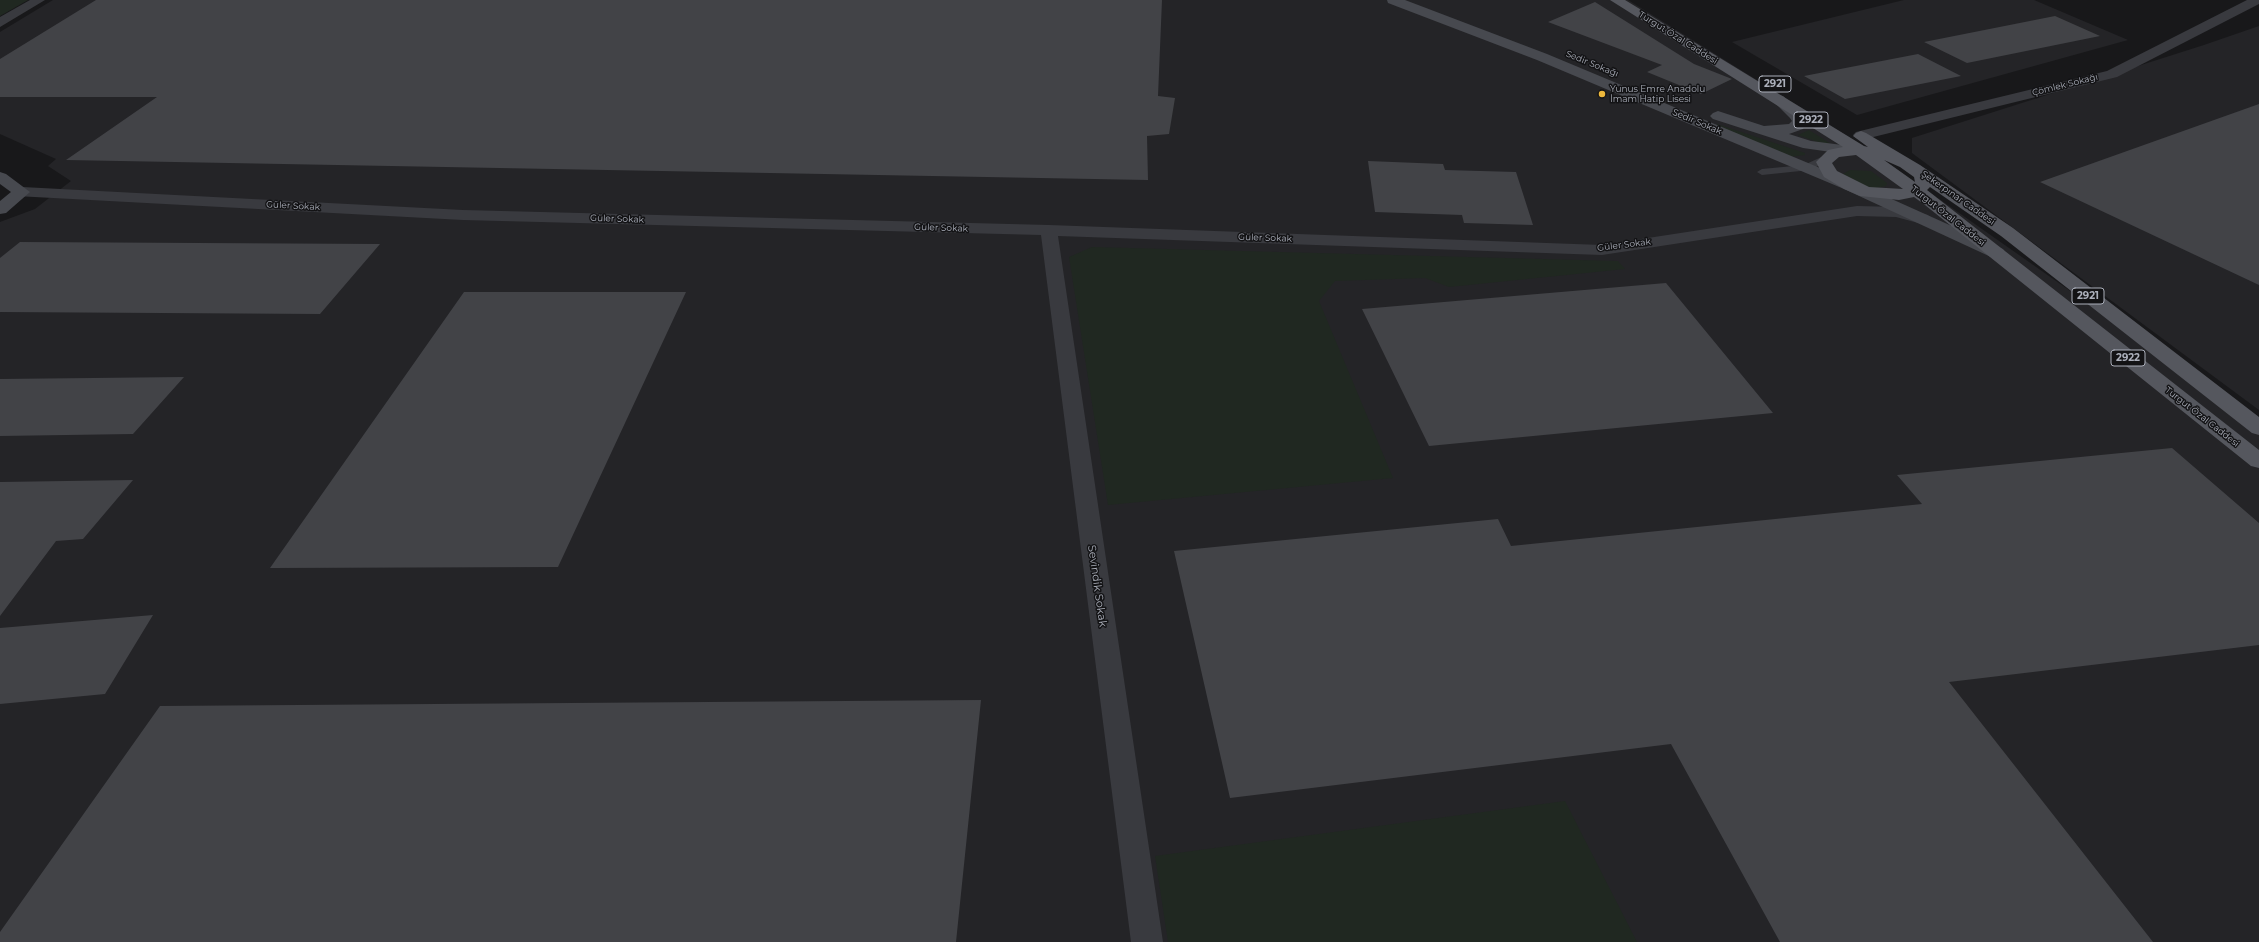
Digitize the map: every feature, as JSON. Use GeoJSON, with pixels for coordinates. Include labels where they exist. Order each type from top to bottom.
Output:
{"type":"FeatureCollection","features":[{"type":"Feature","properties":{"kind":"main road","name":"Turgut Özal Caddesi"},"geometry":{"type":"LineString","coordinates":[[1616,0],[1778,99],[1844,147],[1914,192],[1997,253],[2259,461]]}},
{"type":"Feature","properties":{"kind":"main road","name":"2921"},"geometry":{"type":"LineString","coordinates":[[1636,0],[1844,147]]}},
{"type":"Feature","properties":{"kind":"main road","name":"Şekerpınar Caddesi"},"geometry":{"type":"LineString","coordinates":[[1844,147],[1890,156],[1914,168],[2007,232],[2259,428]]}},
{"type":"Feature","properties":{"kind":"main road"},"geometry":{"type":"LineString","coordinates":[[1844,147],[1824,162],[1830,174],[1850,186],[1883,194],[1914,192],[1924,185],[1924,180],[1914,168]]}},
{"type":"Feature","properties":{"kind":"street"},"geometry":{"type":"LineString","coordinates":[[0,23],[39,0]]}},
{"type":"Feature","properties":{"kind":"street","name":"Sedir Sokak"},"geometry":{"type":"LineString","coordinates":[[1393,0],[1542,57],[1850,186],[1997,253]]}},
{"type":"Feature","properties":{"kind":"street","name":"Sedir Sokağı"},"geometry":{"type":"LineString","coordinates":[[1424,0],[1528,38],[1721,117],[1809,145],[1844,147]]}},
{"type":"Feature","properties":{"kind":"street","name":"Çömlek Sokağı"},"geometry":{"type":"LineString","coordinates":[[1844,147],[2112,74],[2257,0]]}},
{"type":"Feature","properties":{"kind":"street"},"geometry":{"type":"LineString","coordinates":[[1721,117],[1772,130],[1788,130],[1798,126],[1800,121],[1796,115],[1778,99]]}},
{"type":"Feature","properties":{"kind":"street"},"geometry":{"type":"LineString","coordinates":[[0,177],[22,192],[0,209]]}},
{"type":"Feature","properties":{"kind":"street"},"geometry":{"type":"LineString","coordinates":[[1850,186],[1862,195],[1864,202],[1857,211]]}},
{"type":"Feature","properties":{"kind":"street","name":"Güler Sokak"},"geometry":{"type":"LineString","coordinates":[[22,192],[463,215],[1049,230],[1602,250],[1857,211]]}},
{"type":"Feature","properties":{"kind":"street"},"geometry":{"type":"LineString","coordinates":[[1857,211],[1914,192]]}},
{"type":"Feature","properties":{"kind":"street"},"geometry":{"type":"LineString","coordinates":[[1857,211],[1897,212],[1926,220]]}},
{"type":"Feature","properties":{"kind":"street","name":"Sevindik Sokak"},"geometry":{"type":"LineString","coordinates":[[1049,230],[1146,942]]}},
{"type":"Feature","properties":{"kind":"lane"},"geometry":{"type":"LineString","coordinates":[[1762,172],[1806,168],[1844,147]]}},
{"type":"Feature","properties":{"kind":"shaded area"},"geometry":{"type":"Polygon","coordinates":[[[0,0],[28,0],[0,16],[0,0]]]}},
{"type":"Feature","properties":{"kind":"shaded area"},"geometry":{"type":"Polygon","coordinates":[[[53,0],[1628,0],[1868,149],[2217,394],[2259,429],[2259,942],[0,942],[0,222],[35,209],[71,181],[48,166],[56,159],[0,134],[0,32],[53,0]]]}},
{"type":"Feature","properties":{"kind":"shaded area"},"geometry":{"type":"Polygon","coordinates":[[[1904,0],[2034,0],[2128,40],[1857,115],[1732,42],[1904,0]]]}},
{"type":"Feature","properties":{"kind":"shaded area"},"geometry":{"type":"Polygon","coordinates":[[[2259,26],[2259,410],[1912,153],[1912,138],[2259,26]]]}},
{"type":"Feature","properties":{"kind":"shaded area"},"geometry":{"type":"Polygon","coordinates":[[[1717,124],[1805,153],[1805,155],[1789,157],[1716,126],[1717,124]]]}},
{"type":"Feature","properties":{"kind":"shaded area"},"geometry":{"type":"Polygon","coordinates":[[[1809,130],[1831,144],[1829,146],[1798,135],[1809,130]]]}},
{"type":"Feature","properties":{"kind":"shaded area"},"geometry":{"type":"Polygon","coordinates":[[[1850,170],[1871,171],[1887,183],[1886,186],[1871,189],[1843,174],[1850,170]]]}},
{"type":"Feature","properties":{"kind":"shaded area"},"geometry":{"type":"Polygon","coordinates":[[[1092,247],[1618,261],[1625,269],[1449,287],[1425,278],[1335,281],[1319,301],[1393,478],[1108,505],[1069,257],[1092,247]]]}},
{"type":"Feature","properties":{"kind":"shaded area"},"geometry":{"type":"Polygon","coordinates":[[[1565,801],[1637,942],[1168,942],[1155,856],[1565,801]]]}},
{"type":"Feature","properties":{"kind":"building"},"geometry":{"type":"Polygon","coordinates":[[[96,0],[1162,0],[1158,96],[1175,98],[1169,134],[1147,136],[1148,180],[66,160],[157,97],[0,97],[0,59],[96,0]]]}},
{"type":"Feature","properties":{"kind":"building"},"geometry":{"type":"Polygon","coordinates":[[[1595,2],[1694,64],[1732,79],[1701,94],[1647,72],[1662,65],[1548,22],[1595,2]]]}},
{"type":"Feature","properties":{"kind":"building"},"geometry":{"type":"Polygon","coordinates":[[[2055,16],[2100,36],[1967,63],[1924,42],[2055,16]]]}},
{"type":"Feature","properties":{"kind":"building"},"geometry":{"type":"Polygon","coordinates":[[[1918,54],[1961,76],[1845,99],[1804,76],[1918,54]]]}},
{"type":"Feature","properties":{"kind":"building"},"geometry":{"type":"Polygon","coordinates":[[[2259,104],[2259,285],[2040,182],[2259,104]]]}},
{"type":"Feature","properties":{"kind":"building"},"geometry":{"type":"Polygon","coordinates":[[[1368,161],[1443,164],[1445,170],[1516,172],[1533,225],[1464,223],[1462,215],[1375,212],[1368,161]]]}},
{"type":"Feature","properties":{"kind":"building"},"geometry":{"type":"Polygon","coordinates":[[[20,242],[380,244],[320,314],[0,312],[0,258],[20,242]]]}},
{"type":"Feature","properties":{"kind":"building"},"geometry":{"type":"Polygon","coordinates":[[[1666,283],[1773,413],[1429,446],[1362,309],[1666,283]]]}},
{"type":"Feature","properties":{"kind":"building"},"geometry":{"type":"Polygon","coordinates":[[[464,292],[686,292],[558,567],[270,568],[464,292]]]}},
{"type":"Feature","properties":{"kind":"building"},"geometry":{"type":"Polygon","coordinates":[[[184,377],[133,434],[0,436],[0,379],[184,377]]]}},
{"type":"Feature","properties":{"kind":"building"},"geometry":{"type":"Polygon","coordinates":[[[2172,448],[2259,523],[2259,645],[1949,682],[2153,942],[1780,942],[1671,744],[1230,798],[1174,551],[1498,519],[1511,546],[1922,504],[1897,475],[2172,448]]]}},
{"type":"Feature","properties":{"kind":"building"},"geometry":{"type":"Polygon","coordinates":[[[133,480],[83,539],[56,541],[0,616],[0,482],[133,480]]]}},
{"type":"Feature","properties":{"kind":"building"},"geometry":{"type":"Polygon","coordinates":[[[153,615],[105,694],[0,704],[0,628],[153,615]]]}},
{"type":"Feature","properties":{"kind":"building"},"geometry":{"type":"Polygon","coordinates":[[[981,700],[956,942],[0,942],[0,932],[160,706],[981,700]]]}},
{"type":"Feature","properties":{"kind":"place","name":"Yunus Emre Anadolu İmam Hatip Lisesi"},"geometry":{"type":"Point","coordinates":[1602,94]}}]}
